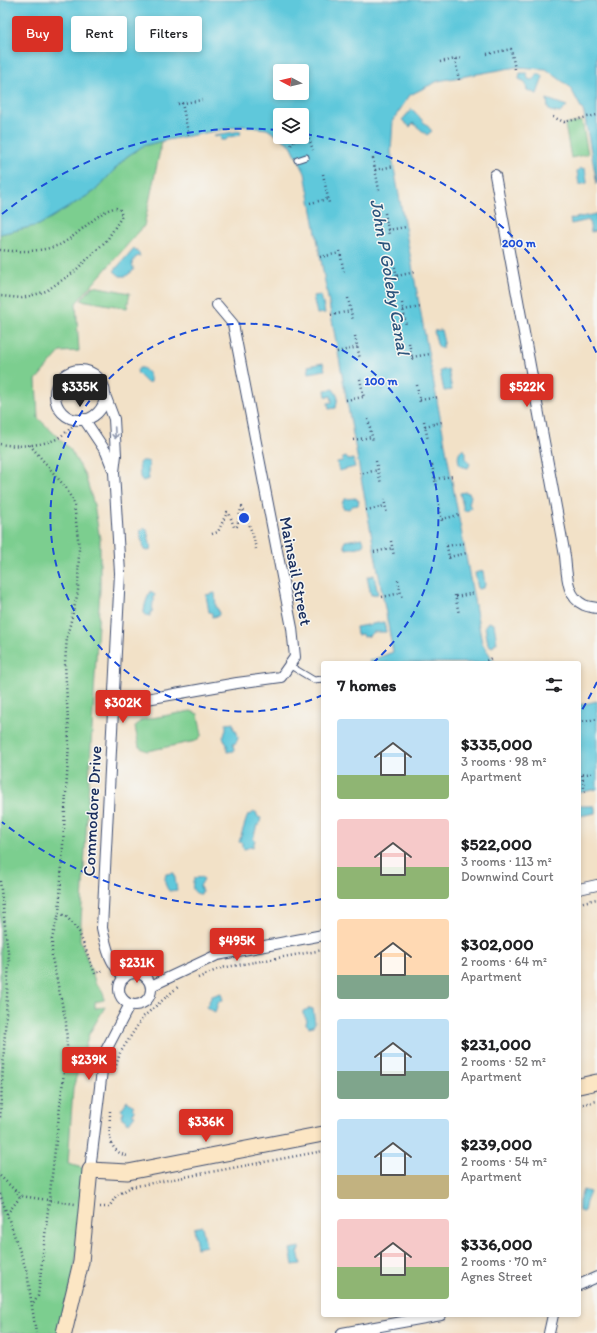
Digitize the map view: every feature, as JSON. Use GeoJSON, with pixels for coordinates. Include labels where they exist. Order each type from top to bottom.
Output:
{"type":"FeatureCollection","features":[{"type":"Feature","properties":{"kind":"street"},"geometry":{"type":"LineString","coordinates":[[495,175],[562,540],[568,581],[573,597],[584,605],[597,608]]}},
{"type":"Feature","properties":{"kind":"street","name":"Mainsail Street"},"geometry":{"type":"LineString","coordinates":[[113,705],[237,683],[282,677],[288,665],[295,657],[292,628],[233,324],[217,304]]}},
{"type":"Feature","properties":{"kind":"street"},"geometry":{"type":"LineString","coordinates":[[81,370],[88,371],[101,381],[105,395],[101,408],[96,414],[83,419],[66,415],[60,409],[56,394],[57,386],[66,374],[81,370]]}},
{"type":"Feature","properties":{"kind":"street","name":"Commodore Drive"},"geometry":{"type":"LineString","coordinates":[[105,395],[114,419],[116,455],[114,472],[120,573],[102,928],[113,965],[124,978]]}},
{"type":"Feature","properties":{"kind":"street","name":"Commodore Drive"},"geometry":{"type":"LineString","coordinates":[[83,419],[106,452],[114,472]]}},
{"type":"Feature","properties":{"kind":"street"},"geometry":{"type":"LineString","coordinates":[[581,889],[597,886]]}},
{"type":"Feature","properties":{"kind":"street"},"geometry":{"type":"LineString","coordinates":[[151,986],[217,955],[321,935]]}},
{"type":"Feature","properties":{"kind":"street"},"geometry":{"type":"LineString","coordinates":[[132,973],[137,973],[146,977],[151,986],[150,995],[139,1004],[130,1004],[122,997],[120,993],[121,983],[124,978],[132,973]]}},
{"type":"Feature","properties":{"kind":"street"},"geometry":{"type":"LineString","coordinates":[[64,1333],[81,1262],[104,1054],[130,1004]]}},
{"type":"Feature","properties":{"kind":"street"},"geometry":{"type":"LineString","coordinates":[[581,1086],[597,1082]]}},
{"type":"Feature","properties":{"kind":"street"},"geometry":{"type":"LineString","coordinates":[[90,1170],[128,1172],[321,1134]]}},
{"type":"Feature","properties":{"kind":"street"},"geometry":{"type":"LineString","coordinates":[[581,1284],[597,1277]]}},
{"type":"Feature","properties":{"kind":"street"},"geometry":{"type":"LineString","coordinates":[[343,1333],[430,1317]]}},
{"type":"Feature","properties":{"kind":"street"},"geometry":{"type":"LineString","coordinates":[[549,1333],[553,1317]]}},
{"type":"Feature","properties":{"kind":"lane"},"geometry":{"type":"LineString","coordinates":[[297,160],[306,157]]}},
{"type":"Feature","properties":{"kind":"lane"},"geometry":{"type":"LineString","coordinates":[[288,665],[314,680],[321,680]]}},
{"type":"Feature","properties":{"kind":"path"},"geometry":{"type":"LineString","coordinates":[[486,54],[511,49],[515,69]]}},
{"type":"Feature","properties":{"kind":"path"},"geometry":{"type":"LineString","coordinates":[[440,62],[461,58]]}},
{"type":"Feature","properties":{"kind":"path"},"geometry":{"type":"LineString","coordinates":[[455,59],[459,80]]}},
{"type":"Feature","properties":{"kind":"path"},"geometry":{"type":"LineString","coordinates":[[178,104],[202,100]]}},
{"type":"Feature","properties":{"kind":"path"},"geometry":{"type":"LineString","coordinates":[[182,103],[189,137]]}},
{"type":"Feature","properties":{"kind":"path"},"geometry":{"type":"LineString","coordinates":[[553,117],[564,122],[580,120],[597,115]]}},
{"type":"Feature","properties":{"kind":"path"},"geometry":{"type":"LineString","coordinates":[[309,139],[313,150]]}},
{"type":"Feature","properties":{"kind":"path"},"geometry":{"type":"LineString","coordinates":[[373,158],[379,190]]}},
{"type":"Feature","properties":{"kind":"path"},"geometry":{"type":"LineString","coordinates":[[375,170],[394,166]]}},
{"type":"Feature","properties":{"kind":"path"},"geometry":{"type":"LineString","coordinates":[[324,174],[329,203]]}},
{"type":"Feature","properties":{"kind":"path"},"geometry":{"type":"LineString","coordinates":[[310,203],[328,199]]}},
{"type":"Feature","properties":{"kind":"path"},"geometry":{"type":"LineString","coordinates":[[0,250],[15,252],[36,250],[59,245],[79,233],[107,210],[116,208],[120,210],[122,216],[107,240],[74,272],[46,291],[22,298],[0,296]]}},
{"type":"Feature","properties":{"kind":"path"},"geometry":{"type":"LineString","coordinates":[[385,213],[389,235]]}},
{"type":"Feature","properties":{"kind":"path"},"geometry":{"type":"LineString","coordinates":[[388,230],[406,227]]}},
{"type":"Feature","properties":{"kind":"path"},"geometry":{"type":"LineString","coordinates":[[320,257],[340,252],[344,274]]}},
{"type":"Feature","properties":{"kind":"path"},"geometry":{"type":"LineString","coordinates":[[394,262],[398,282]]}},
{"type":"Feature","properties":{"kind":"path"},"geometry":{"type":"LineString","coordinates":[[396,276],[415,272]]}},
{"type":"Feature","properties":{"kind":"path"},"geometry":{"type":"LineString","coordinates":[[348,298],[353,321]]}},
{"type":"Feature","properties":{"kind":"path"},"geometry":{"type":"LineString","coordinates":[[402,303],[406,325]]}},
{"type":"Feature","properties":{"kind":"path"},"geometry":{"type":"LineString","coordinates":[[403,310],[421,307]]}},
{"type":"Feature","properties":{"kind":"path"},"geometry":{"type":"LineString","coordinates":[[331,315],[351,311]]}},
{"type":"Feature","properties":{"kind":"path"},"geometry":{"type":"LineString","coordinates":[[355,336],[360,359]]}},
{"type":"Feature","properties":{"kind":"path"},"geometry":{"type":"LineString","coordinates":[[409,343],[413,362]]}},
{"type":"Feature","properties":{"kind":"path"},"geometry":{"type":"LineString","coordinates":[[337,352],[358,348]]}},
{"type":"Feature","properties":{"kind":"path"},"geometry":{"type":"LineString","coordinates":[[412,357],[430,354]]}},
{"type":"Feature","properties":{"kind":"path"},"geometry":{"type":"LineString","coordinates":[[346,400],[364,397],[360,379]]}},
{"type":"Feature","properties":{"kind":"path"},"geometry":{"type":"LineString","coordinates":[[417,385],[420,402],[439,396]]}},
{"type":"Feature","properties":{"kind":"path"},"geometry":{"type":"LineString","coordinates":[[368,418],[373,441]]}},
{"type":"Feature","properties":{"kind":"path"},"geometry":{"type":"LineString","coordinates":[[0,444],[9,446],[30,445],[55,440],[83,419]]}},
{"type":"Feature","properties":{"kind":"path"},"geometry":{"type":"LineString","coordinates":[[424,421],[428,440]]}},
{"type":"Feature","properties":{"kind":"path"},"geometry":{"type":"LineString","coordinates":[[425,426],[442,422]]}},
{"type":"Feature","properties":{"kind":"path"},"geometry":{"type":"LineString","coordinates":[[353,440],[372,437]]}},
{"type":"Feature","properties":{"kind":"path"},"geometry":{"type":"LineString","coordinates":[[30,445],[66,488],[74,503],[79,548],[78,592],[67,637],[65,663],[69,742],[59,913],[52,939],[52,958],[66,1022],[67,1046],[38,1296],[33,1304]]}},
{"type":"Feature","properties":{"kind":"path"},"geometry":{"type":"LineString","coordinates":[[376,461],[381,484]]}},
{"type":"Feature","properties":{"kind":"path"},"geometry":{"type":"LineString","coordinates":[[432,465],[436,485]]}},
{"type":"Feature","properties":{"kind":"path"},"geometry":{"type":"LineString","coordinates":[[359,474],[378,470]]}},
{"type":"Feature","properties":{"kind":"path"},"geometry":{"type":"LineString","coordinates":[[435,479],[452,476]]}},
{"type":"Feature","properties":{"kind":"path"},"geometry":{"type":"LineString","coordinates":[[384,499],[387,514]]}},
{"type":"Feature","properties":{"kind":"path"},"geometry":{"type":"LineString","coordinates":[[439,504],[442,521],[459,515]]}},
{"type":"Feature","properties":{"kind":"path"},"geometry":{"type":"LineString","coordinates":[[366,510],[385,506]]}},
{"type":"Feature","properties":{"kind":"path"},"geometry":{"type":"LineString","coordinates":[[212,534],[218,532],[227,512],[229,512],[234,527],[236,527],[240,509],[242,507],[253,535],[256,549]]}},
{"type":"Feature","properties":{"kind":"path"},"geometry":{"type":"LineString","coordinates":[[391,541],[394,556]]}},
{"type":"Feature","properties":{"kind":"path"},"geometry":{"type":"LineString","coordinates":[[446,542],[450,561]]}},
{"type":"Feature","properties":{"kind":"path"},"geometry":{"type":"LineString","coordinates":[[447,546],[464,543]]}},
{"type":"Feature","properties":{"kind":"path"},"geometry":{"type":"LineString","coordinates":[[374,552],[393,548]]}},
{"type":"Feature","properties":{"kind":"path"},"geometry":{"type":"LineString","coordinates":[[449,556],[467,553]]}},
{"type":"Feature","properties":{"kind":"path"},"geometry":{"type":"LineString","coordinates":[[398,580],[402,599]]}},
{"type":"Feature","properties":{"kind":"path"},"geometry":{"type":"LineString","coordinates":[[382,597],[401,593]]}},
{"type":"Feature","properties":{"kind":"path"},"geometry":{"type":"LineString","coordinates":[[459,614],[456,596],[474,593]]}},
{"type":"Feature","properties":{"kind":"path"},"geometry":{"type":"LineString","coordinates":[[486,661],[493,657]]}},
{"type":"Feature","properties":{"kind":"path"},"geometry":{"type":"LineString","coordinates":[[581,722],[597,719]]}},
{"type":"Feature","properties":{"kind":"path"},"geometry":{"type":"LineString","coordinates":[[581,775],[593,773]]}},
{"type":"Feature","properties":{"kind":"path"},"geometry":{"type":"LineString","coordinates":[[581,779],[585,793]]}},
{"type":"Feature","properties":{"kind":"path"},"geometry":{"type":"LineString","coordinates":[[0,881],[9,961],[0,1119]]}},
{"type":"Feature","properties":{"kind":"path"},"geometry":{"type":"LineString","coordinates":[[581,903],[597,899]]}},
{"type":"Feature","properties":{"kind":"path"},"geometry":{"type":"LineString","coordinates":[[59,913],[67,917],[79,932],[96,974],[113,965]]}},
{"type":"Feature","properties":{"kind":"path"},"geometry":{"type":"LineString","coordinates":[[194,980],[221,968],[321,950]]}},
{"type":"Feature","properties":{"kind":"path"},"geometry":{"type":"LineString","coordinates":[[113,1074],[120,1053],[143,1017],[180,985]]}},
{"type":"Feature","properties":{"kind":"path"},"geometry":{"type":"LineString","coordinates":[[581,1105],[597,1102]]}},
{"type":"Feature","properties":{"kind":"path"},"geometry":{"type":"LineString","coordinates":[[110,1108],[111,1144],[115,1151],[121,1155],[128,1156],[128,1172],[131,1187]]}},
{"type":"Feature","properties":{"kind":"path"},"geometry":{"type":"LineString","coordinates":[[0,1176],[21,1196],[87,1206],[109,1207],[116,1196],[131,1187],[321,1151]]}},
{"type":"Feature","properties":{"kind":"path"},"geometry":{"type":"LineString","coordinates":[[0,1194],[27,1272],[33,1304],[36,1333]]}},
{"type":"Feature","properties":{"kind":"path"},"geometry":{"type":"LineString","coordinates":[[7,1214],[21,1196]]}},
{"type":"Feature","properties":{"kind":"green space"},"geometry":{"type":"Polygon","coordinates":[[[582,121],[588,154],[571,158],[565,125],[582,121]]]}},
{"type":"Feature","properties":{"kind":"green space"},"geometry":{"type":"Polygon","coordinates":[[[162,141],[144,226],[76,303],[79,351],[60,352],[36,380],[38,418],[70,449],[85,475],[94,505],[100,539],[100,589],[80,939],[96,984],[104,995],[104,1000],[95,1002],[95,1008],[105,1007],[89,1034],[73,1088],[68,1164],[90,1170],[64,1333],[0,1333],[0,234],[39,225],[95,191],[126,157],[143,146],[162,141]]]}},
{"type":"Feature","properties":{"kind":"green space"},"geometry":{"type":"Polygon","coordinates":[[[93,286],[130,293],[127,308],[81,300],[93,286]]]}},
{"type":"Feature","properties":{"kind":"green space"},"geometry":{"type":"Polygon","coordinates":[[[191,711],[198,714],[202,735],[196,741],[147,751],[139,747],[135,727],[141,720],[191,711]]]}},
{"type":"Feature","properties":{"kind":"water","name":"John P Goleby Canal"},"geometry":{"type":"Polygon","coordinates":[[[0,0],[597,0],[597,184],[584,113],[570,87],[546,69],[516,67],[438,81],[410,95],[393,120],[391,152],[482,643],[494,661],[369,661],[393,652],[305,173],[290,144],[309,144],[309,108],[273,108],[273,133],[267,129],[242,126],[143,146],[126,157],[95,191],[39,225],[0,234],[0,0]]]}},
{"type":"Feature","properties":{"kind":"water"},"geometry":{"type":"Polygon","coordinates":[[[520,73],[527,73],[528,79],[532,80],[537,74],[541,74],[543,77],[537,94],[527,90],[525,82],[519,79],[520,73]]]}},
{"type":"Feature","properties":{"kind":"water"},"geometry":{"type":"Polygon","coordinates":[[[547,99],[567,106],[560,113],[550,111],[548,108],[547,99]]]}},
{"type":"Feature","properties":{"kind":"water"},"geometry":{"type":"Polygon","coordinates":[[[412,109],[432,131],[427,135],[413,123],[410,127],[402,120],[412,109]]]}},
{"type":"Feature","properties":{"kind":"water"},"geometry":{"type":"Polygon","coordinates":[[[241,131],[240,135],[229,137],[226,140],[221,140],[220,136],[214,137],[214,135],[241,131]]]}},
{"type":"Feature","properties":{"kind":"water"},"geometry":{"type":"Polygon","coordinates":[[[581,168],[585,169],[587,183],[579,185],[577,171],[581,168]]]}},
{"type":"Feature","properties":{"kind":"water"},"geometry":{"type":"Polygon","coordinates":[[[597,214],[597,231],[591,232],[589,220],[571,224],[570,219],[597,214]]]}},
{"type":"Feature","properties":{"kind":"water"},"geometry":{"type":"Polygon","coordinates":[[[134,248],[140,256],[136,257],[132,264],[134,270],[126,276],[120,276],[114,271],[134,248]]]}},
{"type":"Feature","properties":{"kind":"water"},"geometry":{"type":"Polygon","coordinates":[[[321,295],[325,313],[317,314],[313,296],[321,295]]]}},
{"type":"Feature","properties":{"kind":"water"},"geometry":{"type":"Polygon","coordinates":[[[441,330],[444,343],[442,344],[443,348],[440,348],[437,344],[434,331],[441,330]]]}},
{"type":"Feature","properties":{"kind":"water"},"geometry":{"type":"Polygon","coordinates":[[[323,363],[325,370],[309,373],[308,366],[323,363]]]}},
{"type":"Feature","properties":{"kind":"water"},"geometry":{"type":"Polygon","coordinates":[[[139,368],[143,368],[148,373],[150,376],[150,382],[147,383],[138,374],[137,371],[139,368]]]}},
{"type":"Feature","properties":{"kind":"water"},"geometry":{"type":"Polygon","coordinates":[[[448,369],[452,390],[444,391],[440,371],[448,369]]]}},
{"type":"Feature","properties":{"kind":"water"},"geometry":{"type":"Polygon","coordinates":[[[333,389],[338,396],[336,408],[329,409],[328,403],[332,402],[331,396],[326,397],[325,390],[333,389]]]}},
{"type":"Feature","properties":{"kind":"water"},"geometry":{"type":"Polygon","coordinates":[[[461,450],[466,452],[466,459],[470,464],[468,468],[460,466],[458,458],[461,450]]]}},
{"type":"Feature","properties":{"kind":"water"},"geometry":{"type":"Polygon","coordinates":[[[346,457],[348,460],[353,459],[355,467],[339,471],[337,462],[342,461],[343,458],[346,457]]]}},
{"type":"Feature","properties":{"kind":"water"},"geometry":{"type":"Polygon","coordinates":[[[141,461],[149,462],[149,479],[142,481],[140,477],[139,463],[141,461]]]}},
{"type":"Feature","properties":{"kind":"water"},"geometry":{"type":"Polygon","coordinates":[[[466,492],[471,496],[469,504],[471,508],[464,511],[460,493],[466,492]]]}},
{"type":"Feature","properties":{"kind":"water"},"geometry":{"type":"Polygon","coordinates":[[[356,498],[359,501],[358,505],[352,506],[349,509],[343,508],[342,505],[345,499],[356,498]]]}},
{"type":"Feature","properties":{"kind":"water"},"geometry":{"type":"Polygon","coordinates":[[[145,528],[147,530],[151,548],[149,551],[144,550],[140,531],[145,528]]]}},
{"type":"Feature","properties":{"kind":"water"},"geometry":{"type":"Polygon","coordinates":[[[362,538],[364,542],[363,546],[346,549],[346,547],[344,547],[345,541],[362,538]]]}},
{"type":"Feature","properties":{"kind":"water"},"geometry":{"type":"Polygon","coordinates":[[[483,571],[485,585],[483,588],[478,589],[475,573],[483,571]]]}},
{"type":"Feature","properties":{"kind":"water"},"geometry":{"type":"Polygon","coordinates":[[[374,575],[378,594],[371,595],[367,577],[374,575]]]}},
{"type":"Feature","properties":{"kind":"water"},"geometry":{"type":"Polygon","coordinates":[[[151,591],[155,595],[153,598],[155,600],[153,602],[150,616],[144,613],[146,602],[151,591]]]}},
{"type":"Feature","properties":{"kind":"water"},"geometry":{"type":"Polygon","coordinates":[[[215,593],[216,607],[219,614],[218,616],[212,617],[212,613],[209,612],[206,595],[215,593]]]}},
{"type":"Feature","properties":{"kind":"water"},"geometry":{"type":"Polygon","coordinates":[[[384,622],[386,632],[373,632],[369,636],[364,637],[362,634],[357,635],[356,627],[384,622]]]}},
{"type":"Feature","properties":{"kind":"water"},"geometry":{"type":"Polygon","coordinates":[[[488,622],[494,624],[497,643],[495,643],[493,647],[488,645],[485,626],[488,622]]]}},
{"type":"Feature","properties":{"kind":"water"},"geometry":{"type":"Polygon","coordinates":[[[597,701],[597,789],[581,793],[581,705],[597,701]]]}},
{"type":"Feature","properties":{"kind":"water"},"geometry":{"type":"Polygon","coordinates":[[[233,723],[234,730],[236,730],[238,737],[236,743],[233,744],[234,751],[227,752],[227,745],[223,737],[226,730],[226,724],[233,723]]]}},
{"type":"Feature","properties":{"kind":"water"},"geometry":{"type":"Polygon","coordinates":[[[581,806],[594,806],[595,813],[581,816],[581,806]]]}},
{"type":"Feature","properties":{"kind":"water"},"geometry":{"type":"Polygon","coordinates":[[[256,812],[258,817],[261,818],[259,825],[257,825],[253,839],[255,840],[253,847],[250,846],[244,849],[242,847],[242,843],[239,842],[248,814],[250,815],[256,812]]]}},
{"type":"Feature","properties":{"kind":"water"},"geometry":{"type":"Polygon","coordinates":[[[174,873],[177,890],[169,891],[165,883],[166,874],[174,873]]]}},
{"type":"Feature","properties":{"kind":"water"},"geometry":{"type":"Polygon","coordinates":[[[201,877],[204,879],[200,886],[202,892],[201,894],[198,894],[194,891],[193,883],[195,878],[201,877]]]}},
{"type":"Feature","properties":{"kind":"water"},"geometry":{"type":"Polygon","coordinates":[[[221,993],[223,1000],[219,1001],[215,1012],[206,1007],[212,996],[221,993]]]}},
{"type":"Feature","properties":{"kind":"water"},"geometry":{"type":"Polygon","coordinates":[[[310,1008],[313,1009],[315,1023],[313,1026],[309,1027],[306,1024],[307,1020],[303,1014],[303,1011],[310,1008]]]}},
{"type":"Feature","properties":{"kind":"water"},"geometry":{"type":"Polygon","coordinates":[[[127,1101],[134,1106],[132,1108],[135,1111],[132,1114],[135,1115],[129,1123],[121,1117],[124,1112],[121,1110],[127,1101]]]}},
{"type":"Feature","properties":{"kind":"water"},"geometry":{"type":"Polygon","coordinates":[[[583,1190],[590,1192],[584,1212],[581,1211],[581,1195],[583,1190]]]}},
{"type":"Feature","properties":{"kind":"water"},"geometry":{"type":"Polygon","coordinates":[[[202,1226],[206,1246],[197,1248],[194,1228],[202,1226]]]}},
{"type":"Feature","properties":{"kind":"water"},"geometry":{"type":"Polygon","coordinates":[[[300,1247],[300,1250],[298,1251],[301,1264],[293,1265],[290,1249],[300,1247]]]}}]}
